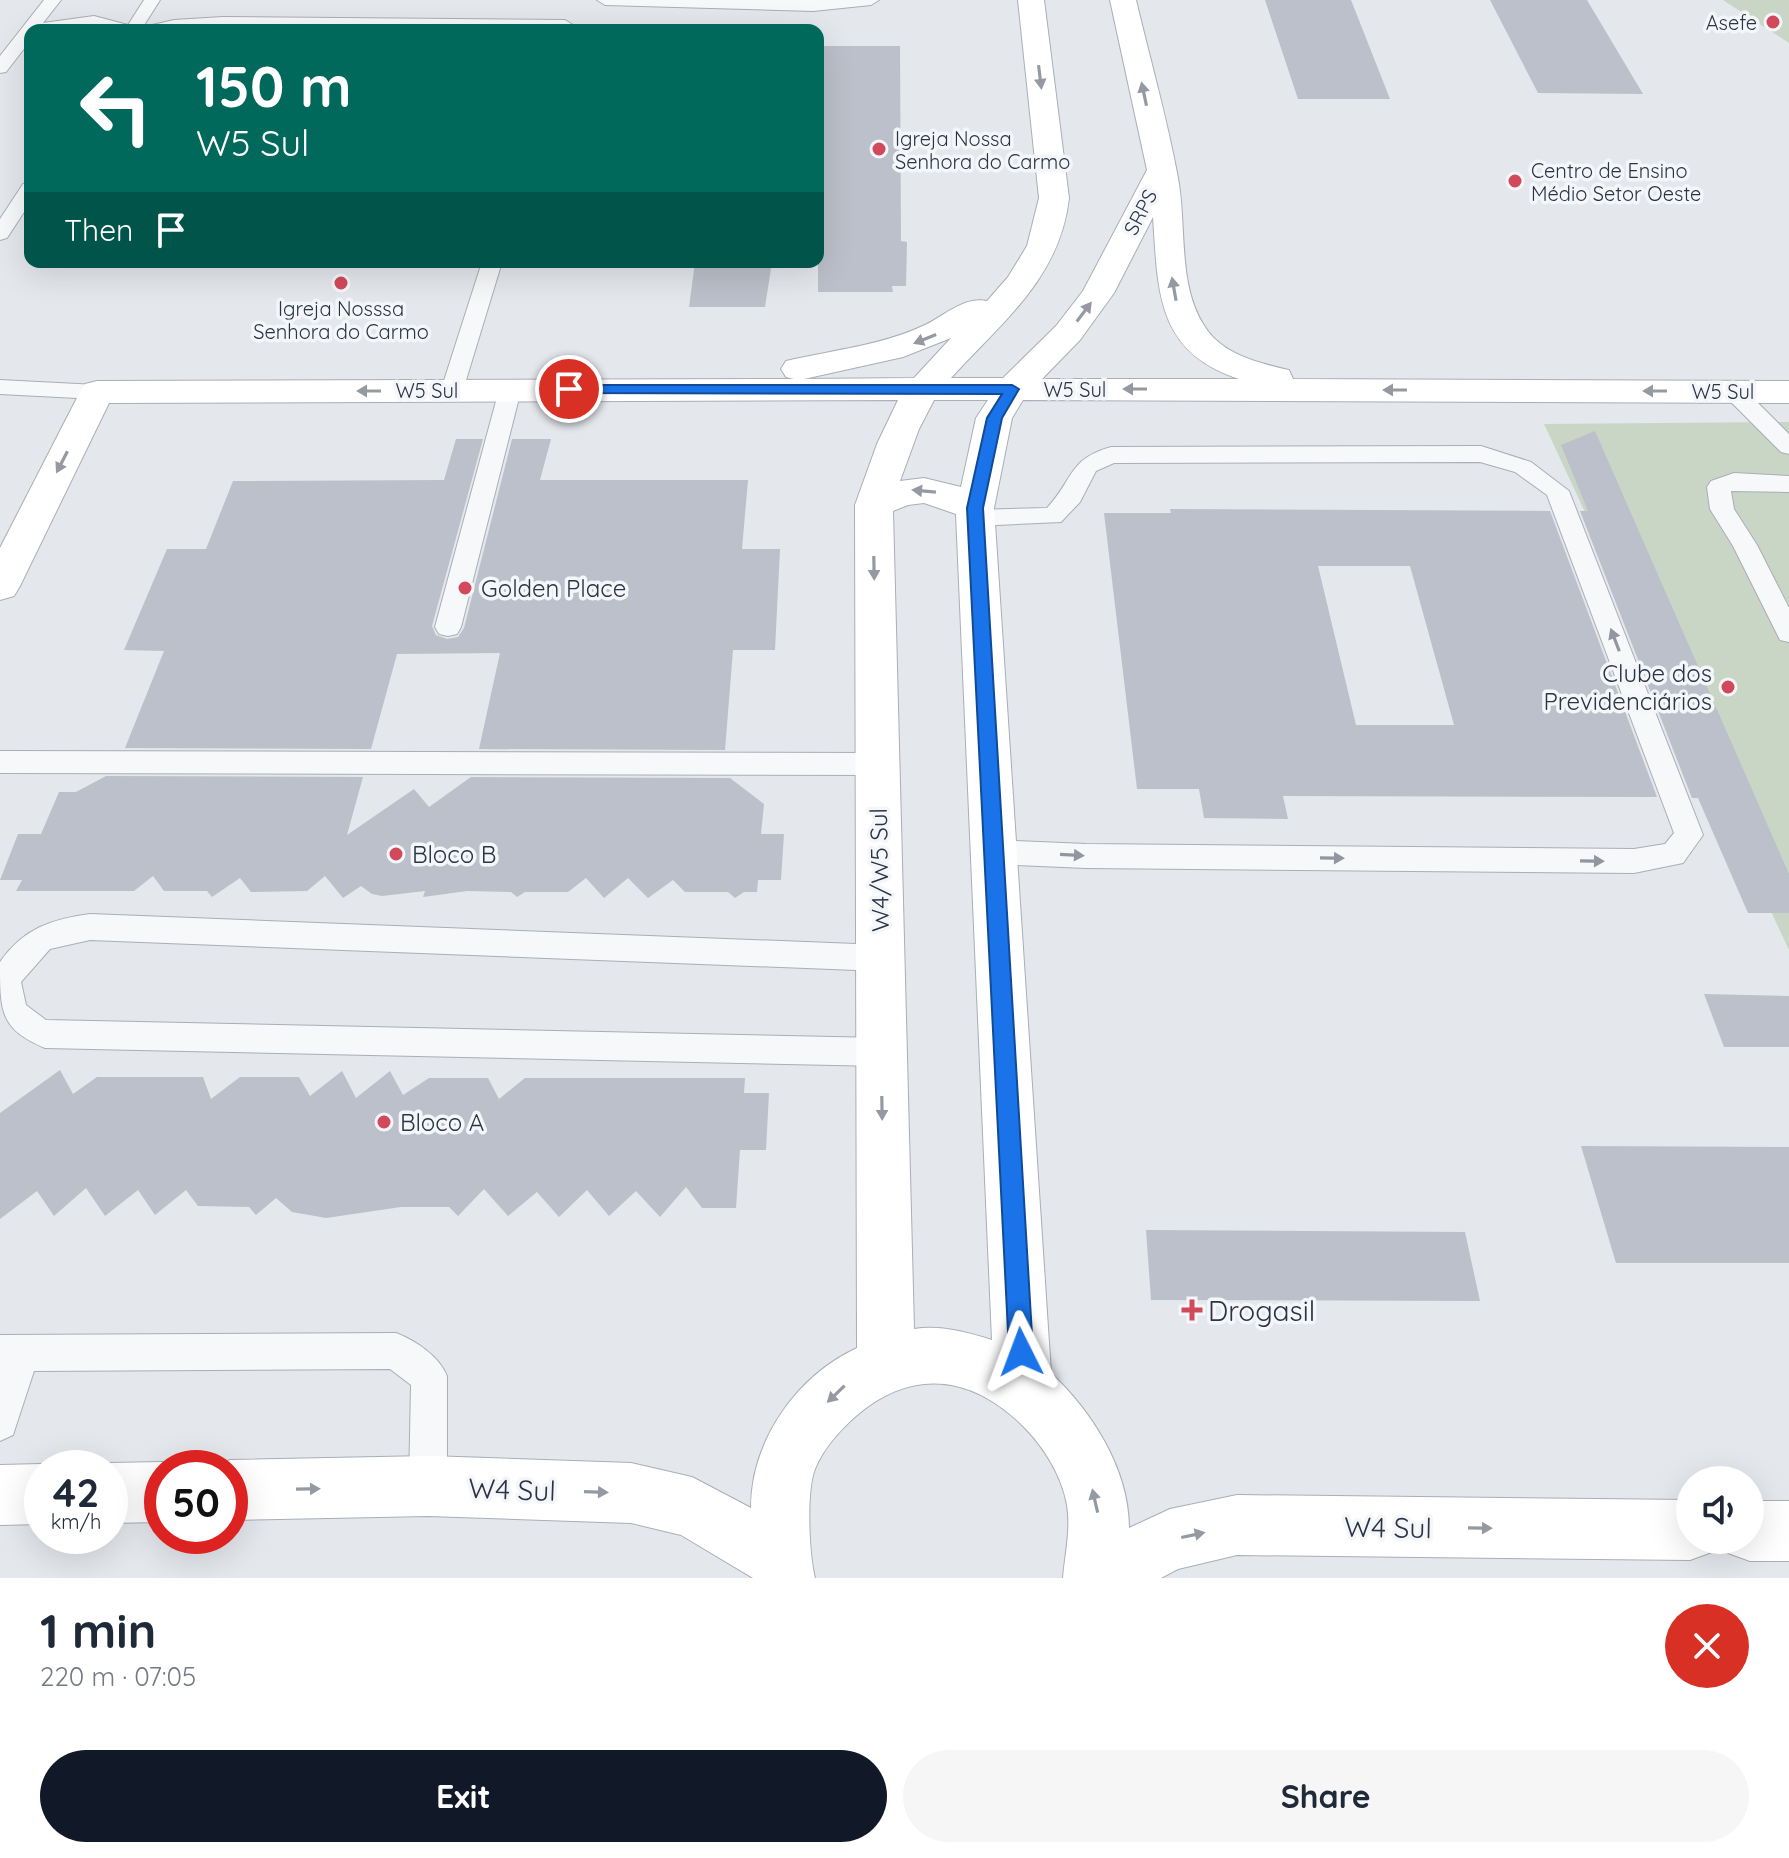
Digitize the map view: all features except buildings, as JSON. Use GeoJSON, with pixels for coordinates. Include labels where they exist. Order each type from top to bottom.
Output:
{"type":"FeatureCollection","features":[{"type":"Feature","properties":{"kind":"main road"},"geometry":{"type":"LineString","coordinates":[[923,389],[1017,285],[1042,247],[1054,198],[1031,0]]}},
{"type":"Feature","properties":{"kind":"main road","name":"SRPS"},"geometry":{"type":"LineString","coordinates":[[1012,389],[1068,333],[1098,293],[1161,171],[1123,0]]}},
{"type":"Feature","properties":{"kind":"main road"},"geometry":{"type":"LineString","coordinates":[[1161,171],[1168,206],[1169,253],[1176,301],[1194,337],[1220,359],[1238,368],[1346,390]]}},
{"type":"Feature","properties":{"kind":"main road"},"geometry":{"type":"LineString","coordinates":[[714,389],[747,377],[849,360],[924,340],[946,330],[1017,285]]}},
{"type":"Feature","properties":{"kind":"main road","name":"W5 Sul"},"geometry":{"type":"LineString","coordinates":[[97,392],[714,389],[1789,392]]}},
{"type":"Feature","properties":{"kind":"main road","name":"W4/W5 Sul"},"geometry":{"type":"LineString","coordinates":[[886,1362],[874,505],[895,441],[923,389]]}},
{"type":"Feature","properties":{"kind":"main road"},"geometry":{"type":"LineString","coordinates":[[1012,389],[994,418],[975,513],[1023,1383]]}},
{"type":"Feature","properties":{"kind":"main road"},"geometry":{"type":"LineString","coordinates":[[3,570],[97,392]]}},
{"type":"Feature","properties":{"kind":"main road"},"geometry":{"type":"LineString","coordinates":[[874,505],[913,489],[944,494],[975,513]]}},
{"type":"Feature","properties":{"kind":"main road"},"geometry":{"type":"LineString","coordinates":[[781,1568],[783,1477],[805,1426],[841,1387],[886,1362],[932,1354],[980,1362],[1023,1383],[1062,1421],[1088,1471],[1099,1522],[1095,1578]]}},
{"type":"Feature","properties":{"kind":"main road","name":"W4 Sul"},"geometry":{"type":"LineString","coordinates":[[248,1490],[428,1486],[631,1493],[692,1507],[781,1568]]}},
{"type":"Feature","properties":{"kind":"main road"},"geometry":{"type":"LineString","coordinates":[[0,1495],[24,1494]]}},
{"type":"Feature","properties":{"kind":"main road","name":"W4 Sul"},"geometry":{"type":"LineString","coordinates":[[1095,1578],[1170,1540],[1237,1525],[1676,1530]]}},
{"type":"Feature","properties":{"kind":"main road"},"geometry":{"type":"LineString","coordinates":[[1764,1531],[1789,1531]]}},
{"type":"Feature","properties":{"kind":"lane"},"geometry":{"type":"LineString","coordinates":[[35,24],[53,0]]}},
{"type":"Feature","properties":{"kind":"lane"},"geometry":{"type":"LineString","coordinates":[[137,24],[152,0]]}},
{"type":"Feature","properties":{"kind":"lane"},"geometry":{"type":"LineString","coordinates":[[605,0],[813,6],[871,0]]}},
{"type":"Feature","properties":{"kind":"lane"},"geometry":{"type":"LineString","coordinates":[[190,24],[421,16],[566,23]]}},
{"type":"Feature","properties":{"kind":"lane"},"geometry":{"type":"LineString","coordinates":[[60,24],[96,21],[105,24]]}},
{"type":"Feature","properties":{"kind":"lane"},"geometry":{"type":"LineString","coordinates":[[0,68],[23,40]]}},
{"type":"Feature","properties":{"kind":"lane"},"geometry":{"type":"LineString","coordinates":[[0,234],[24,197]]}},
{"type":"Feature","properties":{"kind":"lane"},"geometry":{"type":"LineString","coordinates":[[452,390],[490,268]]}},
{"type":"Feature","properties":{"kind":"lane"},"geometry":{"type":"LineString","coordinates":[[0,387],[97,392]]}},
{"type":"Feature","properties":{"kind":"lane"},"geometry":{"type":"LineString","coordinates":[[448,627],[510,390]]}},
{"type":"Feature","properties":{"kind":"lane"},"geometry":{"type":"LineString","coordinates":[[1733,391],[1789,447]]}},
{"type":"Feature","properties":{"kind":"lane"},"geometry":{"type":"LineString","coordinates":[[975,513],[1053,516],[1072,496],[1087,466],[1111,455],[1481,454],[1523,467],[1557,491],[1689,835],[1673,855],[1634,861],[1086,856],[994,852]]}},
{"type":"Feature","properties":{"kind":"lane"},"geometry":{"type":"LineString","coordinates":[[1789,484],[1734,481],[1719,487],[1718,496],[1722,509],[1745,545],[1789,633]]}},
{"type":"Feature","properties":{"kind":"lane"},"geometry":{"type":"LineString","coordinates":[[0,762],[877,764]]}},
{"type":"Feature","properties":{"kind":"lane"},"geometry":{"type":"LineString","coordinates":[[881,958],[90,927],[53,931],[25,951],[5,980],[8,1002],[23,1026],[45,1034],[881,1052]]}},
{"type":"Feature","properties":{"kind":"lane"},"geometry":{"type":"LineString","coordinates":[[0,1422],[10,1353],[396,1351],[429,1376],[428,1486]]}},
{"type":"Feature","properties":{"kind":"green space","name":"Asefe"},"geometry":{"type":"Polygon","coordinates":[[[1723,0],[1789,0],[1789,43],[1723,0]]]}},
{"type":"Feature","properties":{"kind":"green space","name":"Clube dos Previdenciários"},"geometry":{"type":"Polygon","coordinates":[[[1789,422],[1789,950],[1544,424],[1789,422]]]}},
{"type":"Feature","properties":{"kind":"place","name":"Asefe"},"geometry":{"type":"Point","coordinates":[1773,22]}},
{"type":"Feature","properties":{"kind":"place","name":"Igreja Nossa Senhora do Carmo"},"geometry":{"type":"Point","coordinates":[879,149]}},
{"type":"Feature","properties":{"kind":"place","name":"Centro de Ensino Médio Setor Oeste"},"geometry":{"type":"Point","coordinates":[1515,181]}},
{"type":"Feature","properties":{"kind":"place","name":"Igreja Nosssa Senhora do Carmo"},"geometry":{"type":"Point","coordinates":[341,283]}},
{"type":"Feature","properties":{"kind":"place","name":"Golden Place"},"geometry":{"type":"Point","coordinates":[465,588]}},
{"type":"Feature","properties":{"kind":"place","name":"Clube dos Previdenciários"},"geometry":{"type":"Point","coordinates":[1728,687]}},
{"type":"Feature","properties":{"kind":"place","name":"Bloco B"},"geometry":{"type":"Point","coordinates":[396,854]}},
{"type":"Feature","properties":{"kind":"place","name":"Bloco A"},"geometry":{"type":"Point","coordinates":[384,1122]}},
{"type":"Feature","properties":{"kind":"place","name":"Drogasil"},"geometry":{"type":"Point","coordinates":[1192,1310]}},
{"type":"Feature","properties":{"kind":"route"},"geometry":{"type":"LineString","coordinates":[[569,389],[1012,389],[994,418],[985,449],[975,508],[1021,1352]]}}]}
